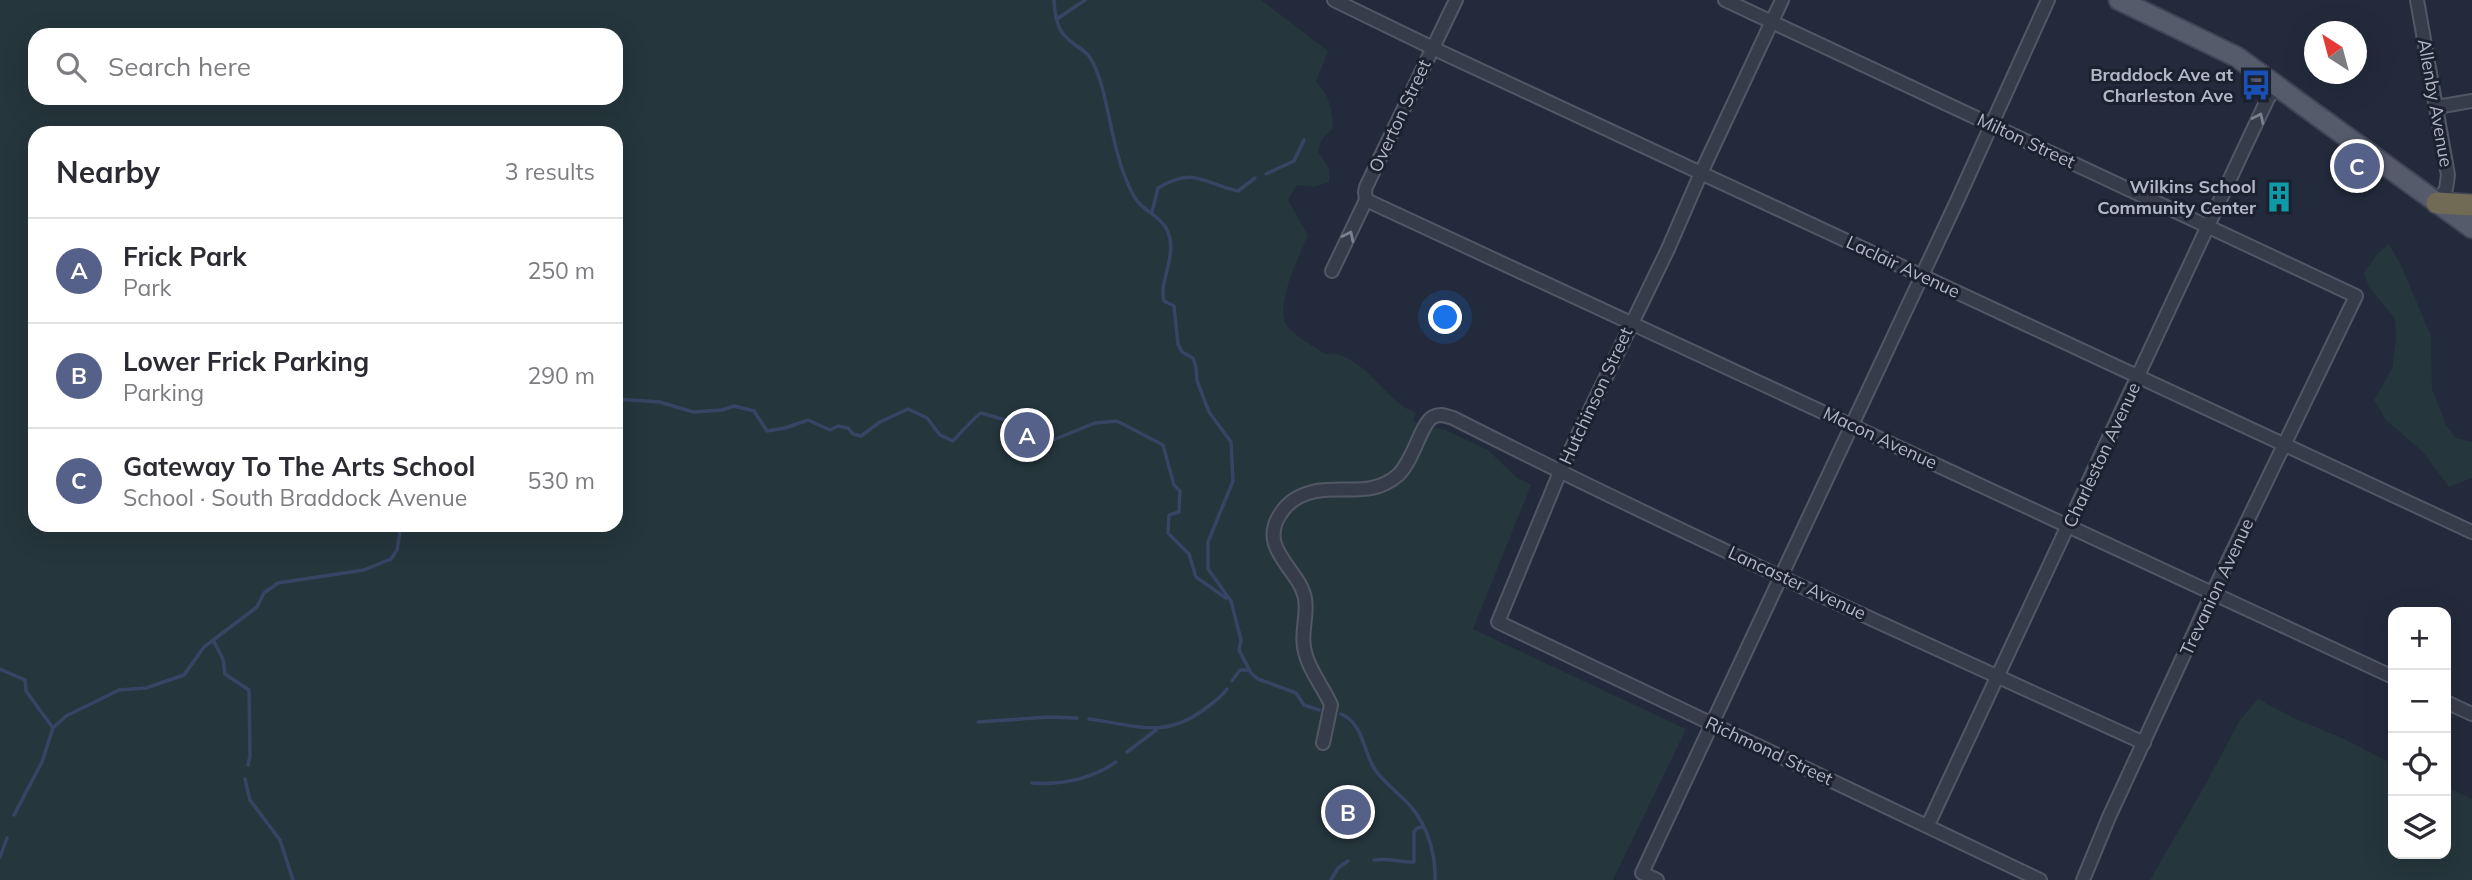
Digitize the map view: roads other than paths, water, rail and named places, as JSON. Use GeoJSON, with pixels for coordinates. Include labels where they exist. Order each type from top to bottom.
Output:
{"type":"FeatureCollection","features":[{"type":"Feature","properties":{"kind":"highway"},"geometry":{"type":"LineString","coordinates":[[2437,202],[2472,205]]}},
{"type":"Feature","properties":{"kind":"main road"},"geometry":{"type":"LineString","coordinates":[[2119,0],[2237,57],[2472,228]]}},
{"type":"Feature","properties":{"kind":"street","name":"Laclair Avenue"},"geometry":{"type":"LineString","coordinates":[[1334,0],[2472,532]]}},
{"type":"Feature","properties":{"kind":"street","name":"Overton Street"},"geometry":{"type":"LineString","coordinates":[[1332,271],[1362,194],[1456,0]]}},
{"type":"Feature","properties":{"kind":"street","name":"Milton Street"},"geometry":{"type":"LineString","coordinates":[[1725,0],[2356,296]]}},
{"type":"Feature","properties":{"kind":"street","name":"Hutchinson Street"},"geometry":{"type":"LineString","coordinates":[[1498,622],[1560,472],[1668,249],[1782,0]]}},
{"type":"Feature","properties":{"kind":"street"},"geometry":{"type":"LineString","coordinates":[[1657,880],[1642,873],[2049,0]]}},
{"type":"Feature","properties":{"kind":"street","name":"Allenby Avenue"},"geometry":{"type":"LineString","coordinates":[[2417,0],[2448,183],[2437,202]]}},
{"type":"Feature","properties":{"kind":"street","name":"Charleston Avenue"},"geometry":{"type":"LineString","coordinates":[[1928,825],[2243,151],[2268,99],[2277,87]]}},
{"type":"Feature","properties":{"kind":"street"},"geometry":{"type":"LineString","coordinates":[[2437,107],[2472,101]]}},
{"type":"Feature","properties":{"kind":"street","name":"Macon Avenue"},"geometry":{"type":"LineString","coordinates":[[1362,194],[1631,323],[2388,675]]}},
{"type":"Feature","properties":{"kind":"street","name":"Trevanion Avenue"},"geometry":{"type":"LineString","coordinates":[[2082,880],[2212,594],[2356,296]]}},
{"type":"Feature","properties":{"kind":"street","name":"Lancaster Avenue"},"geometry":{"type":"LineString","coordinates":[[1323,743],[1331,705],[1304,650],[1306,598],[1278,553],[1274,524],[1295,498],[1341,488],[1370,490],[1391,481],[1406,467],[1423,427],[1431,417],[1441,414],[1780,576],[2144,744]]}},
{"type":"Feature","properties":{"kind":"street","name":"Richmond Street"},"geometry":{"type":"LineString","coordinates":[[1498,622],[2040,880]]}},
{"type":"Feature","properties":{"kind":"street"},"geometry":{"type":"LineString","coordinates":[[2451,704],[2472,714]]}},
{"type":"Feature","properties":{"kind":"waterway"},"geometry":{"type":"LineString","coordinates":[[1054,0],[1061,31],[1089,56],[1101,82],[1116,149],[1131,192],[1166,228],[1171,247],[1164,284],[1164,301],[1174,306],[1178,344],[1182,352],[1193,358],[1197,381],[1209,412],[1231,442],[1233,481],[1208,542],[1208,569],[1231,601],[1241,640],[1239,650],[1251,673],[1258,679],[1296,693],[1304,705],[1319,710]]}},
{"type":"Feature","properties":{"kind":"waterway"},"geometry":{"type":"LineString","coordinates":[[1057,19],[1085,0]]}},
{"type":"Feature","properties":{"kind":"waterway"},"geometry":{"type":"LineString","coordinates":[[1266,174],[1294,161],[1304,140]]}},
{"type":"Feature","properties":{"kind":"waterway"},"geometry":{"type":"LineString","coordinates":[[1152,212],[1158,188],[1171,181],[1198,178],[1238,191],[1255,178]]}},
{"type":"Feature","properties":{"kind":"waterway"},"geometry":{"type":"LineString","coordinates":[[623,399],[660,402],[693,412],[722,410],[734,406],[754,411],[767,431],[808,420],[830,430],[838,426],[848,428],[853,434],[861,436],[880,422],[908,409],[927,418],[940,435],[953,441],[981,413],[1026,426],[1041,439],[1053,440],[1095,423],[1117,421],[1163,445],[1174,485],[1180,491],[1179,512],[1169,515],[1168,533],[1189,554],[1196,577],[1226,598]]}},
{"type":"Feature","properties":{"kind":"waterway"},"geometry":{"type":"LineString","coordinates":[[14,815],[42,762],[53,728],[66,716],[119,690],[146,688],[184,675],[204,647],[257,607],[264,593],[278,583],[364,570],[391,559],[397,550],[400,532]]}},
{"type":"Feature","properties":{"kind":"waterway"},"geometry":{"type":"LineString","coordinates":[[213,640],[223,659],[225,674],[249,690],[248,765]]}},
{"type":"Feature","properties":{"kind":"waterway"},"geometry":{"type":"LineString","coordinates":[[0,669],[25,680],[26,691],[53,728]]}},
{"type":"Feature","properties":{"kind":"waterway"},"geometry":{"type":"LineString","coordinates":[[1232,681],[1240,670],[1249,670]]}},
{"type":"Feature","properties":{"kind":"waterway"},"geometry":{"type":"LineString","coordinates":[[1089,719],[1147,728],[1174,725],[1202,711],[1227,689]]}},
{"type":"Feature","properties":{"kind":"waterway"},"geometry":{"type":"LineString","coordinates":[[1341,714],[1358,730],[1378,774],[1418,816],[1427,833],[1434,861],[1435,880]]}},
{"type":"Feature","properties":{"kind":"waterway"},"geometry":{"type":"LineString","coordinates":[[978,722],[1048,717],[1077,718]]}},
{"type":"Feature","properties":{"kind":"waterway"},"geometry":{"type":"LineString","coordinates":[[1127,752],[1156,730]]}},
{"type":"Feature","properties":{"kind":"waterway"},"geometry":{"type":"LineString","coordinates":[[1032,783],[1076,780],[1097,773],[1116,762]]}},
{"type":"Feature","properties":{"kind":"waterway"},"geometry":{"type":"LineString","coordinates":[[245,779],[250,800],[280,840],[293,880]]}},
{"type":"Feature","properties":{"kind":"waterway"},"geometry":{"type":"LineString","coordinates":[[1374,860],[1414,862],[1414,832],[1417,828],[1424,827]]}},
{"type":"Feature","properties":{"kind":"waterway"},"geometry":{"type":"LineString","coordinates":[[0,857],[7,838]]}},
{"type":"Feature","properties":{"kind":"waterway"},"geometry":{"type":"LineString","coordinates":[[1331,880],[1338,868],[1348,861]]}},
{"type":"Feature","properties":{"kind":"place","name":"Braddock Ave at Charleston Ave"},"geometry":{"type":"Point","coordinates":[2256,85]}},
{"type":"Feature","properties":{"kind":"place","name":"Gateway To The Arts School"},"geometry":{"type":"Point","coordinates":[2357,166]}},
{"type":"Feature","properties":{"kind":"place","name":"Wilkins School Community Center"},"geometry":{"type":"Point","coordinates":[2279,197]}},
{"type":"Feature","properties":{"kind":"place","name":"Frick Park"},"geometry":{"type":"Point","coordinates":[1027,435]}},
{"type":"Feature","properties":{"kind":"place","name":"Lower Frick Parking"},"geometry":{"type":"Point","coordinates":[1348,812]}}]}
